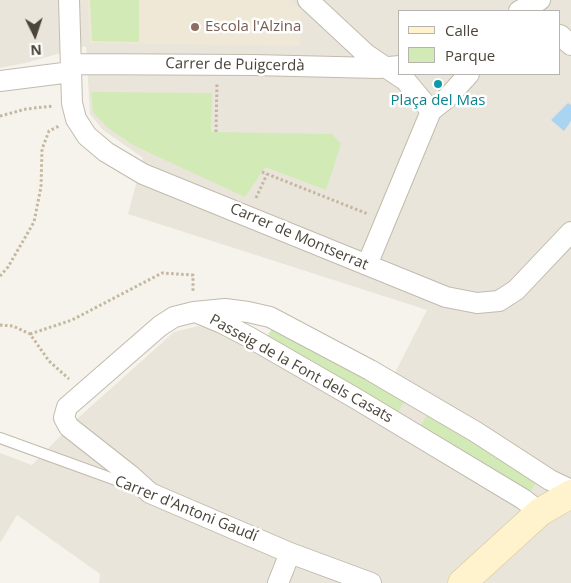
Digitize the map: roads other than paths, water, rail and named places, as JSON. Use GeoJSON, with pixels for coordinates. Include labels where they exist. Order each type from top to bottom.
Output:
{"type":"FeatureCollection","features":[{"type":"Feature","properties":{"kind":"main road"},"geometry":{"type":"LineString","coordinates":[[462,583],[565,500]]}},
{"type":"Feature","properties":{"kind":"street"},"geometry":{"type":"LineString","coordinates":[[69,0],[71,68]]}},
{"type":"Feature","properties":{"kind":"street"},"geometry":{"type":"LineString","coordinates":[[308,0],[366,54],[394,67]]}},
{"type":"Feature","properties":{"kind":"street"},"geometry":{"type":"LineString","coordinates":[[561,36],[571,45]]}},
{"type":"Feature","properties":{"kind":"street","name":"Carrer de Puigcerdà"},"geometry":{"type":"LineString","coordinates":[[0,81],[71,68],[217,64],[394,67]]}},
{"type":"Feature","properties":{"kind":"street","name":"Carrer de Montserrat"},"geometry":{"type":"LineString","coordinates":[[71,68],[74,111],[88,136],[106,152],[143,174],[446,297],[477,303],[499,301],[516,290],[571,232]]}},
{"type":"Feature","properties":{"kind":"street"},"geometry":{"type":"LineString","coordinates":[[401,75],[431,111]]}},
{"type":"Feature","properties":{"kind":"street"},"geometry":{"type":"LineString","coordinates":[[367,265],[431,111],[446,99],[468,75]]}},
{"type":"Feature","properties":{"kind":"street","name":"Passeig de la Font dels Casats"},"geometry":{"type":"LineString","coordinates":[[150,493],[69,427],[64,418],[67,407],[160,326],[174,317],[194,312],[225,309],[270,317],[370,370],[507,451],[550,480],[565,500]]}},
{"type":"Feature","properties":{"kind":"street","name":"Passeig de la Font dels Casats"},"geometry":{"type":"LineString","coordinates":[[194,312],[209,317],[249,337],[523,499],[565,500]]}},
{"type":"Feature","properties":{"kind":"street"},"geometry":{"type":"LineString","coordinates":[[249,337],[257,326],[270,317]]}},
{"type":"Feature","properties":{"kind":"street","name":"Passeig de la Font dels Casats"},"geometry":{"type":"LineString","coordinates":[[406,429],[423,401]]}},
{"type":"Feature","properties":{"kind":"street","name":"Carrer d'Antoni Gaudí"},"geometry":{"type":"LineString","coordinates":[[150,493],[290,553],[371,583]]}},
{"type":"Feature","properties":{"kind":"street"},"geometry":{"type":"LineString","coordinates":[[278,583],[290,553]]}},
{"type":"Feature","properties":{"kind":"lane","name":"Carrer d'Antoni Gaudí"},"geometry":{"type":"LineString","coordinates":[[0,438],[150,493]]}},
{"type":"Feature","properties":{"kind":"water"},"geometry":{"type":"Polygon","coordinates":[[[568,103],[571,105],[571,121],[564,131],[551,120],[568,103]]]}},
{"type":"Feature","properties":{"kind":"place","name":"Escola l'Alzina"},"geometry":{"type":"Point","coordinates":[195,27]}},
{"type":"Feature","properties":{"kind":"place","name":"Plaça del Mas"},"geometry":{"type":"Point","coordinates":[438,84]}}]}
